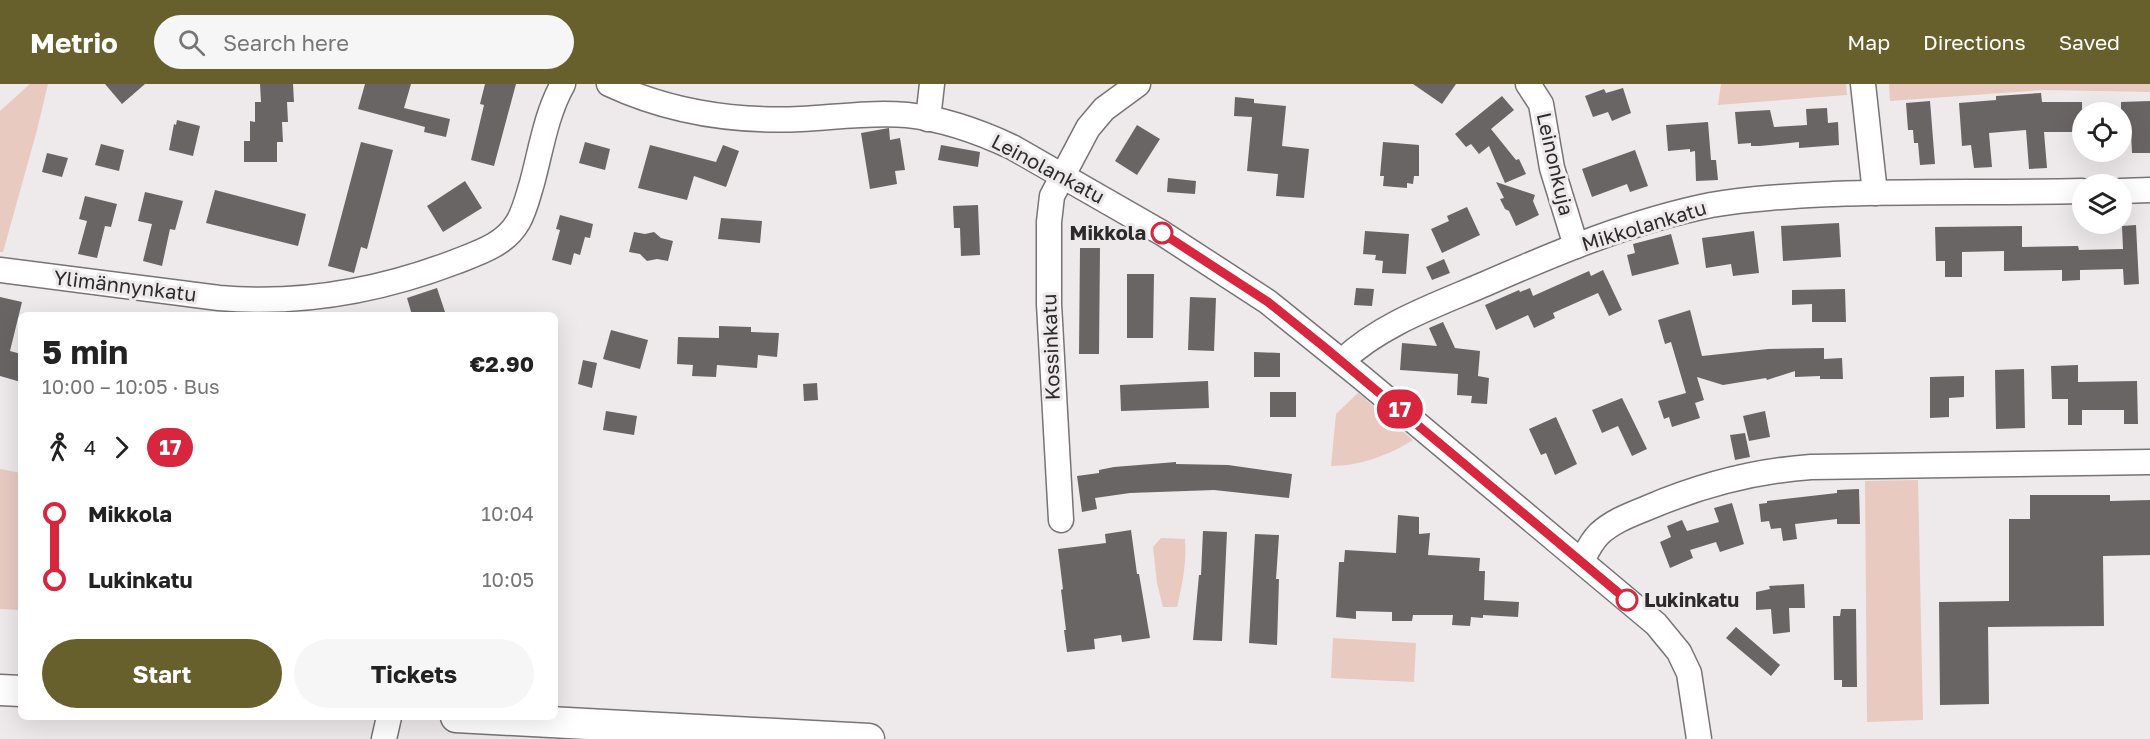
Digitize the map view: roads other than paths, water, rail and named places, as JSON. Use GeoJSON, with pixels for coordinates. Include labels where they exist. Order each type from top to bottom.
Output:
{"type":"FeatureCollection","features":[{"type":"Feature","properties":{"kind":"main road"},"geometry":{"type":"LineString","coordinates":[[0,690],[18,691]]}},
{"type":"Feature","properties":{"kind":"main road"},"geometry":{"type":"LineString","coordinates":[[512,720],[869,739]]}},
{"type":"Feature","properties":{"kind":"street","name":"Ylimännynkatu"},"geometry":{"type":"LineString","coordinates":[[0,270],[219,298],[255,300],[335,295],[406,280],[483,251],[512,232],[525,209],[552,107],[563,84]]}},
{"type":"Feature","properties":{"kind":"street","name":"Leinolankatu"},"geometry":{"type":"LineString","coordinates":[[609,84],[630,94],[679,110],[718,116],[798,119],[891,114],[947,122],[988,136],[1062,175],[1218,269],[1268,302],[1342,361],[1656,624],[1678,652],[1689,673],[1698,739]]}},
{"type":"Feature","properties":{"kind":"street"},"geometry":{"type":"LineString","coordinates":[[928,119],[932,84]]}},
{"type":"Feature","properties":{"kind":"street","name":"Kossinkatu"},"geometry":{"type":"LineString","coordinates":[[1061,520],[1051,366],[1049,222],[1052,196],[1088,128],[1104,109],[1138,84]]}},
{"type":"Feature","properties":{"kind":"street","name":"Leinonkuja"},"geometry":{"type":"LineString","coordinates":[[1528,84],[1541,104],[1552,168],[1575,246]]}},
{"type":"Feature","properties":{"kind":"street"},"geometry":{"type":"LineString","coordinates":[[1863,84],[1875,193]]}},
{"type":"Feature","properties":{"kind":"street"},"geometry":{"type":"LineString","coordinates":[[2132,191],[2150,190]]}},
{"type":"Feature","properties":{"kind":"street","name":"Mikkolankatu"},"geometry":{"type":"LineString","coordinates":[[1342,361],[1375,334],[1451,298],[1575,246],[1645,222],[1714,205],[1804,195],[2072,191]]}},
{"type":"Feature","properties":{"kind":"street"},"geometry":{"type":"LineString","coordinates":[[1582,561],[1592,542],[1613,524],[1690,491],[1767,471],[1811,467],[2150,462]]}},
{"type":"Feature","properties":{"kind":"street"},"geometry":{"type":"LineString","coordinates":[[384,739],[388,720]]}},
{"type":"Feature","properties":{"kind":"place","name":"Mikkola"},"geometry":{"type":"Point","coordinates":[1162,233]}},
{"type":"Feature","properties":{"kind":"place","name":"Lukinkatu"},"geometry":{"type":"Point","coordinates":[1627,600]}}]}
